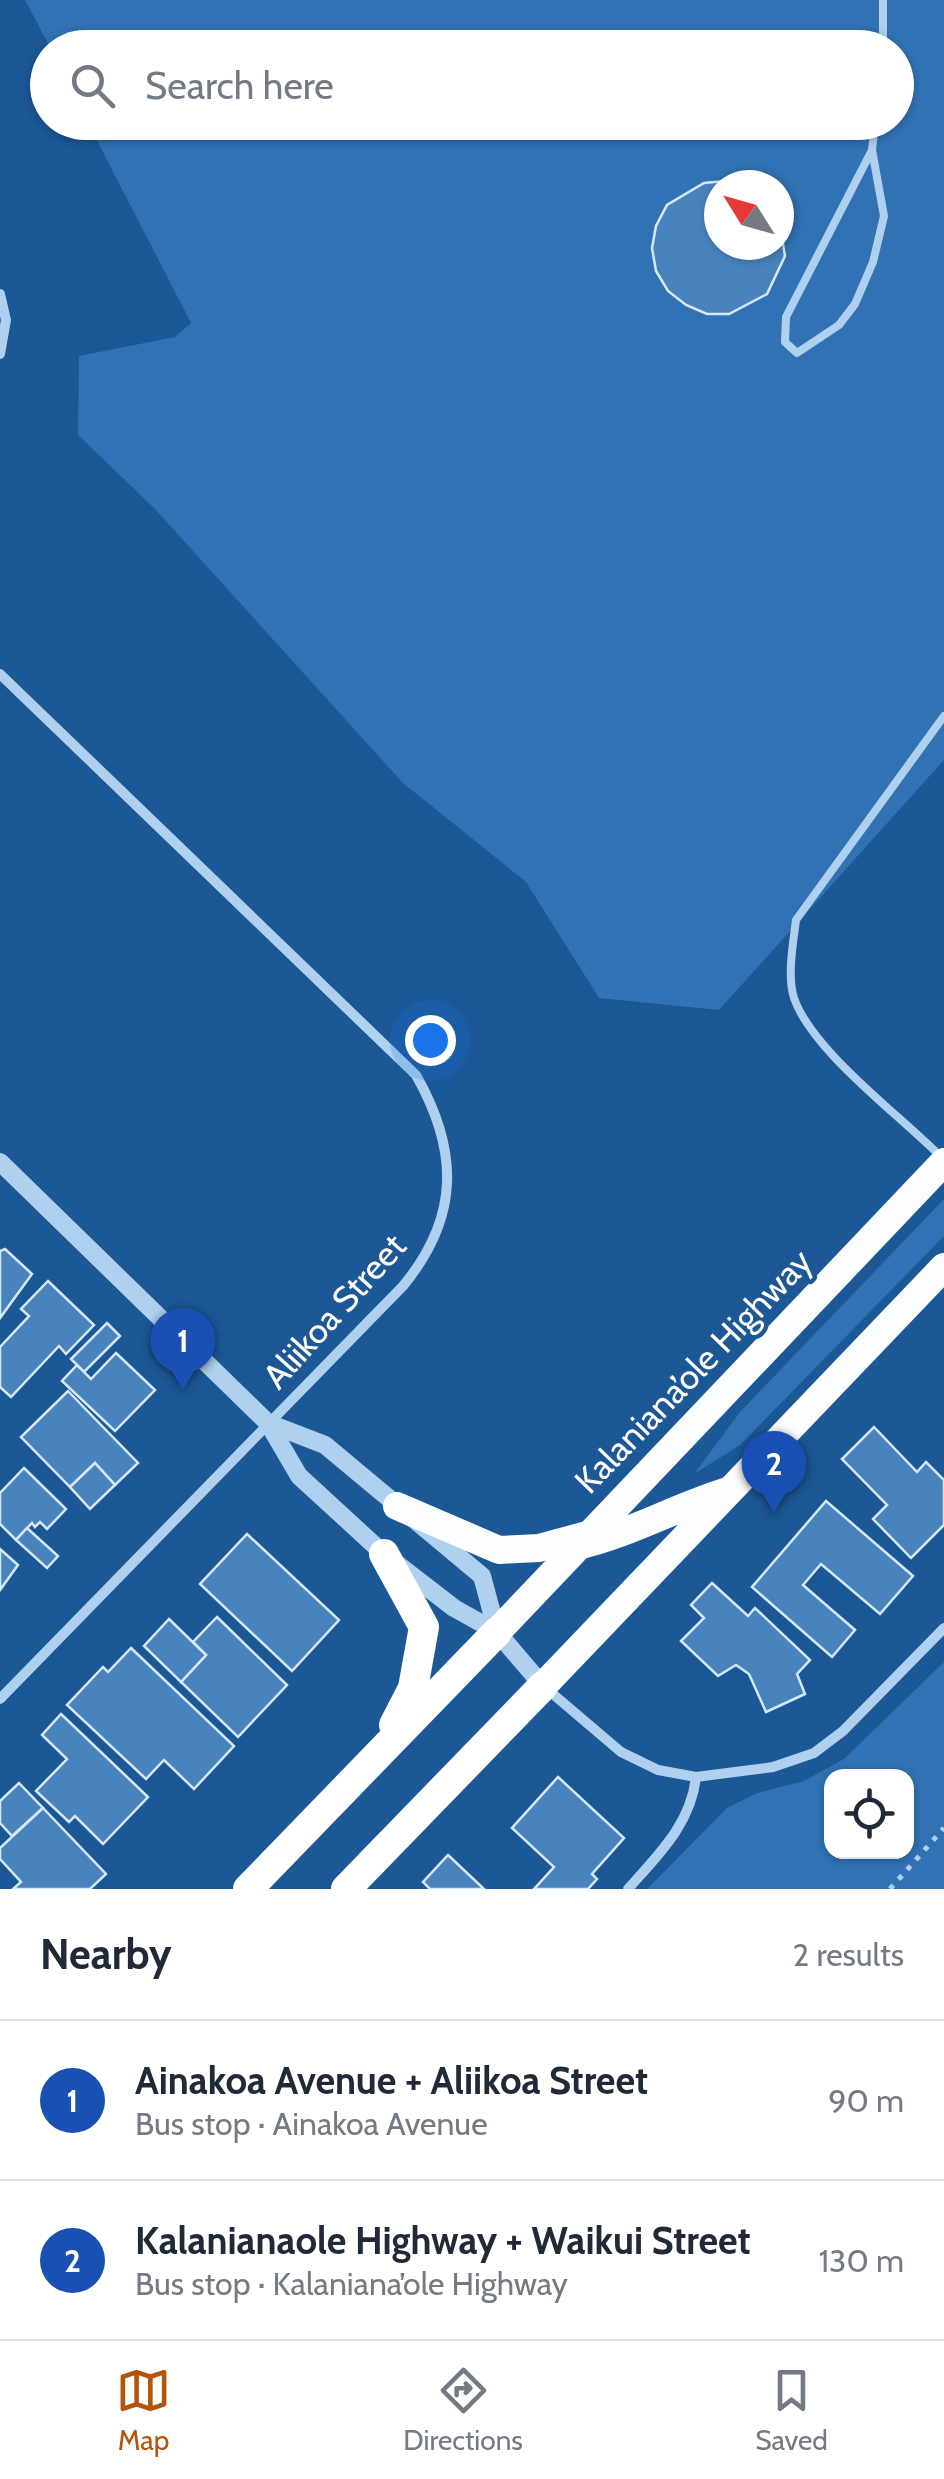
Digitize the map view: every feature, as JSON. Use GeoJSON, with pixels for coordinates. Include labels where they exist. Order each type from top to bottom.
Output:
{"type":"FeatureCollection","features":[{"type":"Feature","properties":{"kind":"highway","name":"Kalaniana’ole Highway"},"geometry":{"type":"LineString","coordinates":[[497,1632],[944,1161]]}},
{"type":"Feature","properties":{"kind":"highway"},"geometry":{"type":"LineString","coordinates":[[350,1886],[944,1267]]}},
{"type":"Feature","properties":{"kind":"highway"},"geometry":{"type":"LineString","coordinates":[[397,1506],[499,1550],[619,1537],[670,1510],[730,1491]]}},
{"type":"Feature","properties":{"kind":"highway"},"geometry":{"type":"LineString","coordinates":[[371,1762],[412,1688],[424,1640],[421,1618],[384,1554]]}},
{"type":"Feature","properties":{"kind":"highway"},"geometry":{"type":"LineString","coordinates":[[248,1889],[497,1632]]}},
{"type":"Feature","properties":{"kind":"street"},"geometry":{"type":"LineString","coordinates":[[0,294],[6,320],[0,354]]}},
{"type":"Feature","properties":{"kind":"street","name":"Aliikoa Street"},"geometry":{"type":"LineString","coordinates":[[0,674],[416,1075],[434,1108],[450,1176],[432,1242],[403,1286],[0,1699]]}},
{"type":"Feature","properties":{"kind":"street"},"geometry":{"type":"LineString","coordinates":[[2,1169],[268,1422],[300,1476],[384,1554],[454,1608],[497,1632],[543,1686],[622,1752],[658,1770],[696,1777],[773,1767],[814,1753],[874,1702],[944,1628]]}},
{"type":"Feature","properties":{"kind":"street"},"geometry":{"type":"LineString","coordinates":[[268,1422],[325,1445],[482,1576],[497,1632]]}},
{"type":"Feature","properties":{"kind":"street"},"geometry":{"type":"LineString","coordinates":[[628,1889],[677,1832],[693,1803],[696,1777]]}},
{"type":"Feature","properties":{"kind":"lane"},"geometry":{"type":"LineString","coordinates":[[883,0],[883,30]]}},
{"type":"Feature","properties":{"kind":"lane"},"geometry":{"type":"LineString","coordinates":[[872,150],[786,317],[785,342],[796,353],[839,326],[856,304],[874,262],[884,216],[873,140]]}},
{"type":"Feature","properties":{"kind":"lane"},"geometry":{"type":"LineString","coordinates":[[944,716],[796,920],[792,962],[793,995],[809,1031],[944,1161]]}},
{"type":"Feature","properties":{"kind":"path"},"geometry":{"type":"LineString","coordinates":[[890,1889],[944,1828]]}},
{"type":"Feature","properties":{"kind":"shaded area"},"geometry":{"type":"Polygon","coordinates":[[[25,0],[944,0],[944,760],[719,1010],[599,998],[526,882],[403,783],[155,509],[78,435],[79,356],[175,337],[191,323],[97,140],[914,140],[914,30],[41,30],[25,0]]]}},
{"type":"Feature","properties":{"kind":"shaded area"},"geometry":{"type":"Polygon","coordinates":[[[944,1199],[944,1236],[740,1445],[694,1474],[740,1412],[944,1199]]]}},
{"type":"Feature","properties":{"kind":"shaded area"},"geometry":{"type":"Polygon","coordinates":[[[944,1662],[944,1889],[647,1889],[727,1808],[757,1793],[804,1781],[824,1770],[824,1859],[914,1859],[914,1769],[826,1769],[844,1759],[944,1662]]]}},
{"type":"Feature","properties":{"kind":"building"},"geometry":{"type":"Polygon","coordinates":[[[704,183],[704,260],[783,260],[767,294],[729,314],[707,314],[668,291],[656,271],[652,248],[656,226],[667,205],[704,183]]]}},
{"type":"Feature","properties":{"kind":"building"},"geometry":{"type":"Polygon","coordinates":[[[5,1249],[32,1274],[0,1318],[0,1251],[5,1249]]]}},
{"type":"Feature","properties":{"kind":"building"},"geometry":{"type":"Polygon","coordinates":[[[48,1281],[94,1325],[66,1354],[59,1346],[11,1397],[0,1387],[0,1347],[29,1316],[21,1309],[48,1281]]]}},
{"type":"Feature","properties":{"kind":"building"},"geometry":{"type":"Polygon","coordinates":[[[107,1323],[120,1336],[84,1372],[71,1359],[107,1323]]]}},
{"type":"Feature","properties":{"kind":"building"},"geometry":{"type":"Polygon","coordinates":[[[116,1353],[155,1390],[115,1431],[62,1381],[77,1365],[91,1379],[116,1353]]]}},
{"type":"Feature","properties":{"kind":"building"},"geometry":{"type":"Polygon","coordinates":[[[68,1391],[138,1463],[115,1485],[95,1463],[70,1487],[21,1437],[68,1391]]]}},
{"type":"Feature","properties":{"kind":"building"},"geometry":{"type":"Polygon","coordinates":[[[874,1427],[917,1472],[926,1462],[944,1480],[944,1525],[911,1558],[873,1519],[887,1505],[842,1459],[874,1427]]]}},
{"type":"Feature","properties":{"kind":"building"},"geometry":{"type":"Polygon","coordinates":[[[95,1463],[115,1485],[90,1509],[70,1487],[95,1463]]]}},
{"type":"Feature","properties":{"kind":"building"},"geometry":{"type":"Polygon","coordinates":[[[24,1468],[66,1509],[47,1529],[40,1522],[35,1527],[32,1523],[16,1540],[0,1524],[0,1493],[24,1468]]]}},
{"type":"Feature","properties":{"kind":"building"},"geometry":{"type":"Polygon","coordinates":[[[826,1501],[913,1576],[880,1614],[821,1564],[803,1585],[855,1630],[832,1657],[752,1587],[826,1501]]]}},
{"type":"Feature","properties":{"kind":"building"},"geometry":{"type":"Polygon","coordinates":[[[27,1528],[58,1556],[47,1568],[16,1540],[27,1528]]]}},
{"type":"Feature","properties":{"kind":"building"},"geometry":{"type":"Polygon","coordinates":[[[247,1534],[339,1620],[292,1671],[200,1584],[247,1534]]]}},
{"type":"Feature","properties":{"kind":"building"},"geometry":{"type":"Polygon","coordinates":[[[0,1549],[18,1565],[0,1590],[0,1549]]]}},
{"type":"Feature","properties":{"kind":"building"},"geometry":{"type":"Polygon","coordinates":[[[712,1583],[748,1616],[755,1608],[810,1660],[797,1674],[805,1694],[766,1712],[749,1674],[736,1665],[718,1676],[681,1641],[704,1618],[691,1605],[712,1583]]]}},
{"type":"Feature","properties":{"kind":"building"},"geometry":{"type":"Polygon","coordinates":[[[217,1617],[287,1685],[238,1737],[181,1682],[206,1655],[193,1642],[217,1617]]]}},
{"type":"Feature","properties":{"kind":"building"},"geometry":{"type":"Polygon","coordinates":[[[169,1619],[206,1655],[181,1682],[144,1646],[169,1619]]]}},
{"type":"Feature","properties":{"kind":"building"},"geometry":{"type":"Polygon","coordinates":[[[131,1648],[234,1746],[194,1789],[164,1760],[146,1779],[67,1705],[103,1667],[108,1672],[131,1648]]]}},
{"type":"Feature","properties":{"kind":"building"},"geometry":{"type":"Polygon","coordinates":[[[61,1714],[148,1797],[103,1844],[75,1816],[69,1822],[36,1791],[67,1759],[42,1735],[61,1714]]]}},
{"type":"Feature","properties":{"kind":"building"},"geometry":{"type":"Polygon","coordinates":[[[558,1777],[624,1838],[592,1874],[597,1879],[588,1889],[534,1889],[554,1867],[512,1828],[558,1777]]]}},
{"type":"Feature","properties":{"kind":"building"},"geometry":{"type":"Polygon","coordinates":[[[19,1783],[43,1808],[12,1836],[0,1823],[0,1801],[19,1783]]]}},
{"type":"Feature","properties":{"kind":"building"},"geometry":{"type":"Polygon","coordinates":[[[43,1808],[106,1874],[90,1889],[13,1889],[21,1882],[0,1859],[0,1848],[43,1808]]]}},
{"type":"Feature","properties":{"kind":"building"},"geometry":{"type":"Polygon","coordinates":[[[448,1855],[484,1889],[430,1889],[423,1882],[448,1855]]]}},
{"type":"Feature","properties":{"kind":"place","name":"Ainakoa Avenue + Aliikoa Street"},"geometry":{"type":"Point","coordinates":[183,1390]}},
{"type":"Feature","properties":{"kind":"place","name":"Kalanianaole Highway + Waikui Street"},"geometry":{"type":"Point","coordinates":[774,1513]}}]}
